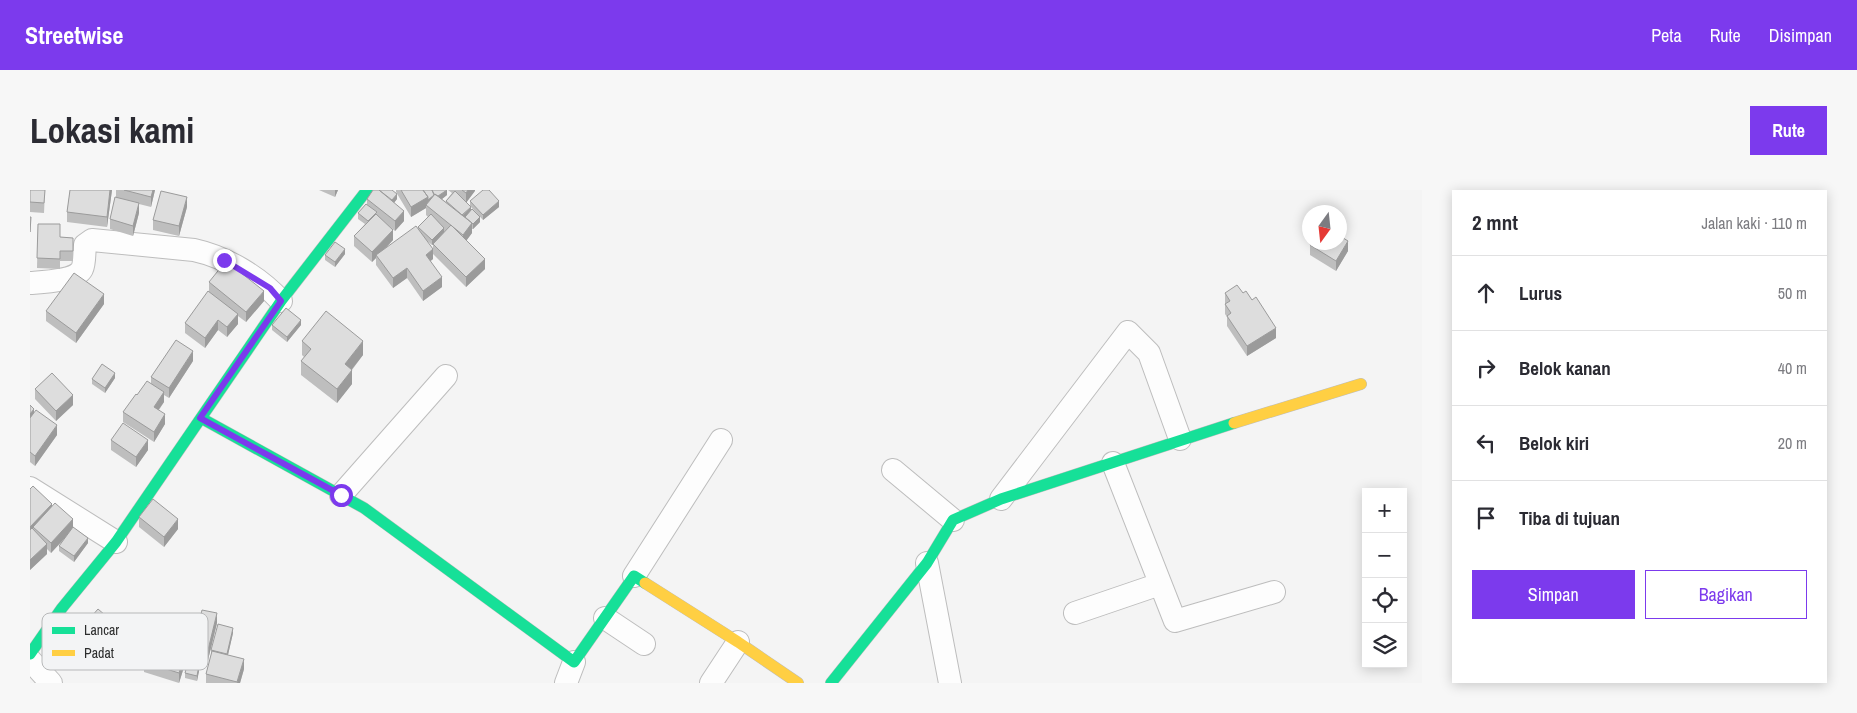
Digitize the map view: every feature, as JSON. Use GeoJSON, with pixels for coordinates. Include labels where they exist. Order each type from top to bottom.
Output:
{"type":"FeatureCollection","features":[{"type":"Feature","properties":{"kind":"street"},"geometry":{"type":"LineString","coordinates":[[59,613],[116,542],[281,301],[366,190]]}},
{"type":"Feature","properties":{"kind":"street"},"geometry":{"type":"LineString","coordinates":[[30,283],[53,282],[78,274],[82,268],[85,245],[92,240],[194,250],[211,254],[270,288],[281,301]]}},
{"type":"Feature","properties":{"kind":"street"},"geometry":{"type":"LineString","coordinates":[[1001,499],[1128,332],[1149,353],[1180,439]]}},
{"type":"Feature","properties":{"kind":"street"},"geometry":{"type":"LineString","coordinates":[[341,495],[446,376]]}},
{"type":"Feature","properties":{"kind":"street"},"geometry":{"type":"LineString","coordinates":[[831,683],[850,672],[927,563],[953,520],[1001,499],[1180,439],[1361,384]]}},
{"type":"Feature","properties":{"kind":"street"},"geometry":{"type":"LineString","coordinates":[[200,418],[364,508],[574,662]]}},
{"type":"Feature","properties":{"kind":"street"},"geometry":{"type":"LineString","coordinates":[[566,683],[574,662],[634,576],[721,440]]}},
{"type":"Feature","properties":{"kind":"street"},"geometry":{"type":"LineString","coordinates":[[1113,463],[1175,621],[1274,592]]}},
{"type":"Feature","properties":{"kind":"street"},"geometry":{"type":"LineString","coordinates":[[893,470],[953,520]]}},
{"type":"Feature","properties":{"kind":"street"},"geometry":{"type":"LineString","coordinates":[[30,488],[116,542]]}},
{"type":"Feature","properties":{"kind":"street"},"geometry":{"type":"LineString","coordinates":[[927,563],[950,683]]}},
{"type":"Feature","properties":{"kind":"street"},"geometry":{"type":"LineString","coordinates":[[634,576],[738,642],[798,683]]}},
{"type":"Feature","properties":{"kind":"street"},"geometry":{"type":"LineString","coordinates":[[1075,613],[1160,584]]}},
{"type":"Feature","properties":{"kind":"street"},"geometry":{"type":"LineString","coordinates":[[604,618],[644,644]]}},
{"type":"Feature","properties":{"kind":"street"},"geometry":{"type":"LineString","coordinates":[[30,654],[42,637]]}},
{"type":"Feature","properties":{"kind":"street"},"geometry":{"type":"LineString","coordinates":[[710,683],[738,642]]}},
{"type":"Feature","properties":{"kind":"street"},"geometry":{"type":"LineString","coordinates":[[30,660],[52,683]]}},
{"type":"Feature","properties":{"kind":"building"},"geometry":{"type":"Polygon","coordinates":[[[30,190],[45,190],[44,203],[30,202],[30,190]]]}},
{"type":"Feature","properties":{"kind":"building"},"geometry":{"type":"Polygon","coordinates":[[[70,190],[110,190],[107,217],[67,212],[70,190]]]}},
{"type":"Feature","properties":{"kind":"building"},"geometry":{"type":"Polygon","coordinates":[[[124,190],[153,190],[151,197],[124,190]]]}},
{"type":"Feature","properties":{"kind":"building"},"geometry":{"type":"Polygon","coordinates":[[[373,190],[379,190],[404,211],[395,221],[367,199],[373,190]]]}},
{"type":"Feature","properties":{"kind":"building"},"geometry":{"type":"Polygon","coordinates":[[[379,190],[392,190],[397,194],[392,200],[379,190]]]}},
{"type":"Feature","properties":{"kind":"building"},"geometry":{"type":"Polygon","coordinates":[[[401,190],[423,190],[428,197],[411,207],[401,190]]]}},
{"type":"Feature","properties":{"kind":"building"},"geometry":{"type":"Polygon","coordinates":[[[423,190],[432,190],[434,195],[428,200],[423,190]]]}},
{"type":"Feature","properties":{"kind":"building"},"geometry":{"type":"Polygon","coordinates":[[[432,190],[447,190],[438,196],[432,190]]]}},
{"type":"Feature","properties":{"kind":"building"},"geometry":{"type":"Polygon","coordinates":[[[483,190],[489,190],[499,201],[483,215],[470,201],[483,190]]]}},
{"type":"Feature","properties":{"kind":"building"},"geometry":{"type":"Polygon","coordinates":[[[161,191],[187,197],[179,226],[153,220],[161,191]]]}},
{"type":"Feature","properties":{"kind":"building"},"geometry":{"type":"Polygon","coordinates":[[[455,191],[471,207],[462,215],[446,201],[455,191]]]}},
{"type":"Feature","properties":{"kind":"building"},"geometry":{"type":"Polygon","coordinates":[[[435,194],[472,223],[463,235],[426,205],[435,194]]]}},
{"type":"Feature","properties":{"kind":"building"},"geometry":{"type":"Polygon","coordinates":[[[115,197],[139,203],[133,226],[110,219],[115,197]]]}},
{"type":"Feature","properties":{"kind":"building"},"geometry":{"type":"Polygon","coordinates":[[[366,204],[377,212],[368,221],[358,213],[366,204]]]}},
{"type":"Feature","properties":{"kind":"building"},"geometry":{"type":"Polygon","coordinates":[[[472,209],[480,217],[473,224],[465,217],[472,209]]]}},
{"type":"Feature","properties":{"kind":"building"},"geometry":{"type":"Polygon","coordinates":[[[376,214],[393,230],[372,252],[354,236],[376,214]]]}},
{"type":"Feature","properties":{"kind":"building"},"geometry":{"type":"Polygon","coordinates":[[[431,214],[444,228],[432,240],[418,227],[431,214]]]}},
{"type":"Feature","properties":{"kind":"building"},"geometry":{"type":"Polygon","coordinates":[[[38,224],[60,224],[60,237],[73,238],[73,251],[60,251],[60,259],[37,258],[38,224]]]}},
{"type":"Feature","properties":{"kind":"building"},"geometry":{"type":"Polygon","coordinates":[[[451,225],[485,259],[466,277],[433,244],[451,225]]]}},
{"type":"Feature","properties":{"kind":"building"},"geometry":{"type":"Polygon","coordinates":[[[416,226],[433,249],[426,255],[442,277],[423,291],[407,268],[393,278],[376,255],[416,226]]]}},
{"type":"Feature","properties":{"kind":"building"},"geometry":{"type":"Polygon","coordinates":[[[335,242],[345,249],[335,262],[325,255],[335,242]]]}},
{"type":"Feature","properties":{"kind":"building"},"geometry":{"type":"Polygon","coordinates":[[[1318,250],[1343,250],[1336,261],[1318,250]]]}},
{"type":"Feature","properties":{"kind":"building"},"geometry":{"type":"Polygon","coordinates":[[[226,261],[264,291],[246,312],[209,282],[226,261]]]}},
{"type":"Feature","properties":{"kind":"building"},"geometry":{"type":"Polygon","coordinates":[[[74,273],[104,294],[76,333],[46,311],[74,273]]]}},
{"type":"Feature","properties":{"kind":"building"},"geometry":{"type":"Polygon","coordinates":[[[1237,285],[1243,293],[1246,291],[1252,300],[1256,297],[1276,328],[1247,346],[1227,316],[1231,313],[1225,304],[1230,301],[1225,293],[1237,285]]]}},
{"type":"Feature","properties":{"kind":"building"},"geometry":{"type":"Polygon","coordinates":[[[208,291],[238,314],[227,327],[218,320],[205,338],[185,323],[208,291]]]}},
{"type":"Feature","properties":{"kind":"building"},"geometry":{"type":"Polygon","coordinates":[[[286,308],[301,320],[287,337],[272,325],[286,308]]]}},
{"type":"Feature","properties":{"kind":"building"},"geometry":{"type":"Polygon","coordinates":[[[326,311],[363,341],[345,364],[352,370],[337,389],[301,361],[311,349],[302,341],[326,311]]]}},
{"type":"Feature","properties":{"kind":"building"},"geometry":{"type":"Polygon","coordinates":[[[176,340],[193,351],[169,388],[151,377],[176,340]]]}},
{"type":"Feature","properties":{"kind":"building"},"geometry":{"type":"Polygon","coordinates":[[[102,364],[115,373],[105,388],[92,379],[102,364]]]}},
{"type":"Feature","properties":{"kind":"building"},"geometry":{"type":"Polygon","coordinates":[[[52,373],[73,395],[56,411],[35,389],[52,373]]]}},
{"type":"Feature","properties":{"kind":"building"},"geometry":{"type":"Polygon","coordinates":[[[147,381],[164,392],[154,407],[165,414],[154,432],[123,412],[147,381]]]}},
{"type":"Feature","properties":{"kind":"building"},"geometry":{"type":"Polygon","coordinates":[[[30,405],[34,409],[30,414],[30,405]]]}},
{"type":"Feature","properties":{"kind":"building"},"geometry":{"type":"Polygon","coordinates":[[[36,410],[57,425],[35,456],[30,452],[30,418],[36,410]]]}},
{"type":"Feature","properties":{"kind":"building"},"geometry":{"type":"Polygon","coordinates":[[[123,423],[148,440],[136,457],[111,440],[123,423]]]}},
{"type":"Feature","properties":{"kind":"building"},"geometry":{"type":"Polygon","coordinates":[[[33,486],[52,504],[30,527],[30,489],[33,486]]]}},
{"type":"Feature","properties":{"kind":"building"},"geometry":{"type":"Polygon","coordinates":[[[153,499],[178,519],[164,537],[139,517],[153,499]]]}},
{"type":"Feature","properties":{"kind":"building"},"geometry":{"type":"Polygon","coordinates":[[[55,503],[73,519],[51,543],[33,527],[55,503]]]}},
{"type":"Feature","properties":{"kind":"building"},"geometry":{"type":"Polygon","coordinates":[[[73,527],[88,538],[74,556],[59,546],[73,527]]]}},
{"type":"Feature","properties":{"kind":"building"},"geometry":{"type":"Polygon","coordinates":[[[32,528],[47,544],[30,560],[30,530],[32,528]]]}},
{"type":"Feature","properties":{"kind":"building"},"geometry":{"type":"Polygon","coordinates":[[[98,609],[103,613],[94,613],[98,609]]]}},
{"type":"Feature","properties":{"kind":"building"},"geometry":{"type":"Polygon","coordinates":[[[202,610],[217,613],[208,650],[208,613],[201,613],[202,610]]]}},
{"type":"Feature","properties":{"kind":"building"},"geometry":{"type":"Polygon","coordinates":[[[218,624],[233,628],[227,654],[211,650],[218,624]]]}},
{"type":"Feature","properties":{"kind":"building"},"geometry":{"type":"Polygon","coordinates":[[[212,651],[244,659],[237,682],[206,674],[212,651]]]}},
{"type":"Feature","properties":{"kind":"building"},"geometry":{"type":"Polygon","coordinates":[[[169,670],[180,670],[179,673],[169,670]]]}},
{"type":"Feature","properties":{"kind":"building"},"geometry":{"type":"Polygon","coordinates":[[[186,670],[198,670],[197,676],[185,673],[186,670]]]}},
{"type":"Feature","properties":{"kind":"traffic: fast"},"geometry":{"type":"LineString","coordinates":[[59,613],[116,542],[281,301],[367,190]]}},
{"type":"Feature","properties":{"kind":"traffic: fast"},"geometry":{"type":"LineString","coordinates":[[201,418],[364,508],[574,662],[634,576],[645,583]]}},
{"type":"Feature","properties":{"kind":"traffic: fast"},"geometry":{"type":"LineString","coordinates":[[831,683],[927,563],[953,520],[1001,499],[1234,423]]}},
{"type":"Feature","properties":{"kind":"traffic: fast"},"geometry":{"type":"LineString","coordinates":[[30,654],[42,637]]}},
{"type":"Feature","properties":{"kind":"traffic: slow"},"geometry":{"type":"LineString","coordinates":[[1234,423],[1361,384]]}},
{"type":"Feature","properties":{"kind":"traffic: slow"},"geometry":{"type":"LineString","coordinates":[[645,583],[798,683]]}},
{"type":"Feature","properties":{"kind":"route"},"geometry":{"type":"LineString","coordinates":[[224,260],[270,288],[281,301],[200,418],[341,495]]}}]}
